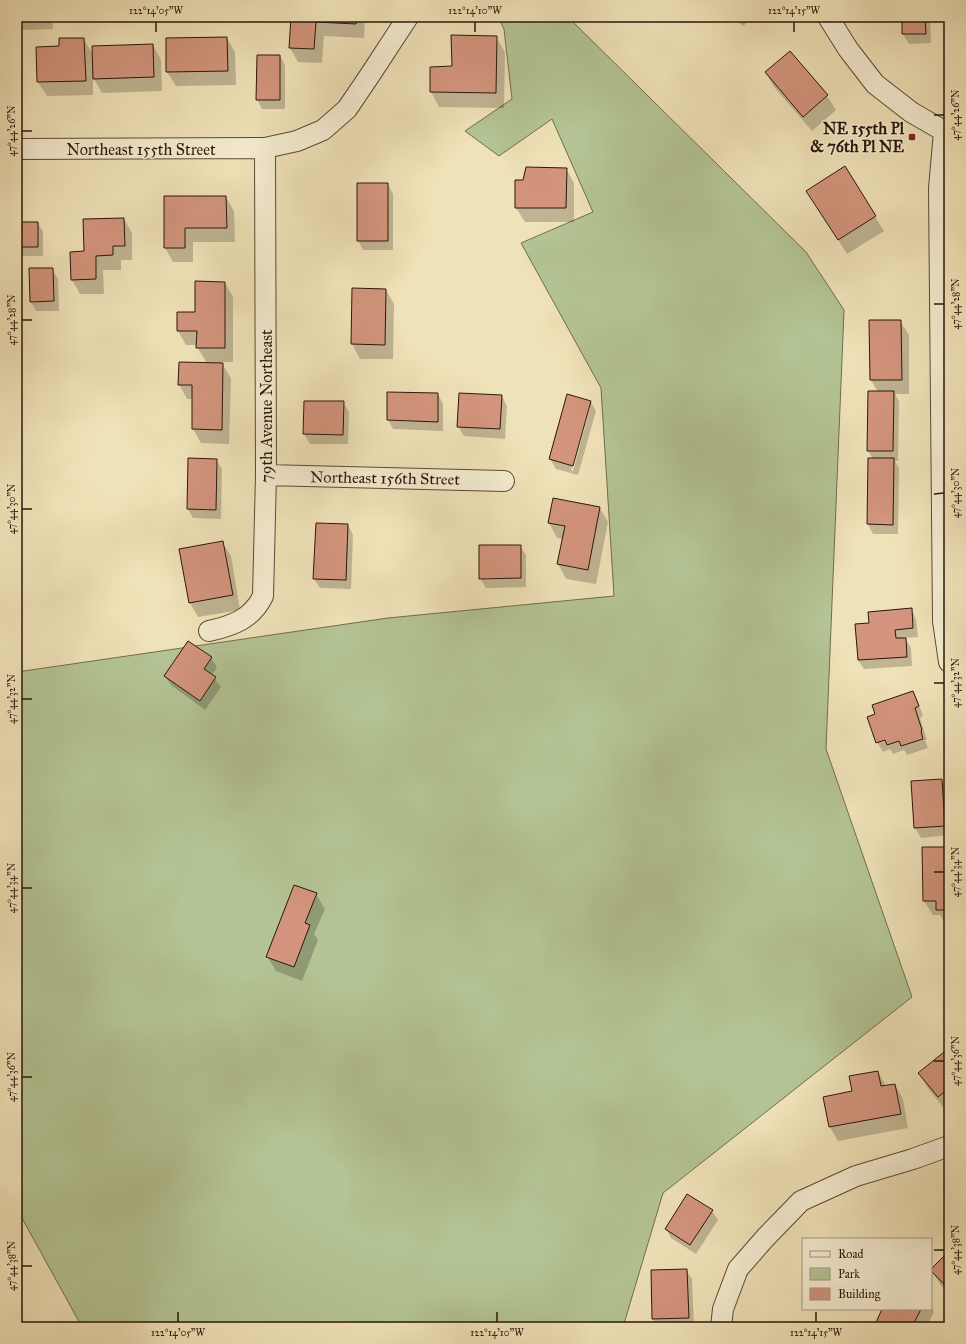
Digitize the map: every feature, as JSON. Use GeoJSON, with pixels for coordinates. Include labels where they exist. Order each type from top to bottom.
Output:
{"type":"FeatureCollection","features":[{"type":"Feature","properties":{"kind":"street","name":"Northeast 155th Street"},"geometry":{"type":"LineString","coordinates":[[17,149],[265,148],[297,141],[323,130],[347,109],[408,17]]}},
{"type":"Feature","properties":{"kind":"street"},"geometry":{"type":"LineString","coordinates":[[828,17],[848,49],[875,84],[911,112],[947,133],[939,188],[939,212],[943,621],[949,662]]}},
{"type":"Feature","properties":{"kind":"street","name":"79th Avenue Northeast"},"geometry":{"type":"LineString","coordinates":[[209,631],[226,627],[240,621],[258,607],[263,596],[266,475],[265,148]]}},
{"type":"Feature","properties":{"kind":"street","name":"Northeast 156th Street"},"geometry":{"type":"LineString","coordinates":[[266,475],[504,481]]}},
{"type":"Feature","properties":{"kind":"street"},"geometry":{"type":"LineString","coordinates":[[721,1327],[723,1309],[738,1269],[766,1237],[801,1201],[856,1176],[913,1159],[949,1146]]}},
{"type":"Feature","properties":{"kind":"green space"},"geometry":{"type":"Polygon","coordinates":[[[498,17],[568,17],[806,252],[844,310],[826,749],[912,997],[663,1193],[623,1327],[82,1327],[17,1209],[17,672],[388,618],[614,596],[601,388],[521,243],[593,212],[552,119],[499,156],[465,131],[512,99],[504,29],[498,17]]]}},
{"type":"Feature","properties":{"kind":"building"},"geometry":{"type":"Polygon","coordinates":[[[17,17],[48,17],[48,20],[17,21],[17,17]]]}},
{"type":"Feature","properties":{"kind":"building"},"geometry":{"type":"Polygon","coordinates":[[[291,17],[356,17],[356,24],[316,22],[314,49],[289,48],[291,17]]]}},
{"type":"Feature","properties":{"kind":"building"},"geometry":{"type":"Polygon","coordinates":[[[902,17],[925,17],[926,34],[902,34],[902,17]]]}},
{"type":"Feature","properties":{"kind":"building"},"geometry":{"type":"Polygon","coordinates":[[[451,35],[497,36],[496,93],[430,92],[430,67],[452,66],[451,35]]]}},
{"type":"Feature","properties":{"kind":"building"},"geometry":{"type":"Polygon","coordinates":[[[227,37],[228,71],[166,72],[166,38],[227,37]]]}},
{"type":"Feature","properties":{"kind":"building"},"geometry":{"type":"Polygon","coordinates":[[[59,38],[84,38],[86,81],[37,82],[36,47],[59,46],[59,38]]]}},
{"type":"Feature","properties":{"kind":"building"},"geometry":{"type":"Polygon","coordinates":[[[153,44],[154,77],[93,79],[92,46],[153,44]]]}},
{"type":"Feature","properties":{"kind":"building"},"geometry":{"type":"Polygon","coordinates":[[[790,51],[828,95],[803,117],[765,72],[790,51]]]}},
{"type":"Feature","properties":{"kind":"building"},"geometry":{"type":"Polygon","coordinates":[[[257,55],[280,55],[280,100],[256,100],[257,55]]]}},
{"type":"Feature","properties":{"kind":"building"},"geometry":{"type":"Polygon","coordinates":[[[845,166],[876,216],[838,240],[806,191],[845,166]]]}},
{"type":"Feature","properties":{"kind":"building"},"geometry":{"type":"Polygon","coordinates":[[[526,167],[567,168],[566,208],[515,208],[515,180],[523,180],[526,167]]]}},
{"type":"Feature","properties":{"kind":"building"},"geometry":{"type":"Polygon","coordinates":[[[357,183],[388,183],[388,241],[357,241],[357,183]]]}},
{"type":"Feature","properties":{"kind":"building"},"geometry":{"type":"Polygon","coordinates":[[[164,196],[226,196],[227,228],[185,228],[185,248],[164,248],[164,196]]]}},
{"type":"Feature","properties":{"kind":"building"},"geometry":{"type":"Polygon","coordinates":[[[124,218],[125,246],[113,246],[113,255],[96,256],[96,279],[71,280],[70,252],[84,251],[83,219],[124,218]]]}},
{"type":"Feature","properties":{"kind":"building"},"geometry":{"type":"Polygon","coordinates":[[[17,222],[38,222],[38,247],[17,247],[17,222]]]}},
{"type":"Feature","properties":{"kind":"building"},"geometry":{"type":"Polygon","coordinates":[[[29,268],[53,268],[54,301],[30,302],[29,268]]]}},
{"type":"Feature","properties":{"kind":"building"},"geometry":{"type":"Polygon","coordinates":[[[195,281],[225,282],[225,348],[196,348],[197,331],[177,331],[177,312],[195,312],[195,281]]]}},
{"type":"Feature","properties":{"kind":"building"},"geometry":{"type":"Polygon","coordinates":[[[352,288],[386,289],[385,345],[351,344],[352,288]]]}},
{"type":"Feature","properties":{"kind":"building"},"geometry":{"type":"Polygon","coordinates":[[[869,320],[901,320],[902,380],[870,380],[869,320]]]}},
{"type":"Feature","properties":{"kind":"building"},"geometry":{"type":"Polygon","coordinates":[[[179,362],[223,363],[222,430],[192,429],[192,385],[178,385],[179,362]]]}},
{"type":"Feature","properties":{"kind":"building"},"geometry":{"type":"Polygon","coordinates":[[[868,391],[894,391],[893,451],[867,451],[868,391]]]}},
{"type":"Feature","properties":{"kind":"building"},"geometry":{"type":"Polygon","coordinates":[[[387,392],[438,393],[438,422],[387,420],[387,392]]]}},
{"type":"Feature","properties":{"kind":"building"},"geometry":{"type":"Polygon","coordinates":[[[459,393],[502,395],[500,429],[457,427],[459,393]]]}},
{"type":"Feature","properties":{"kind":"building"},"geometry":{"type":"Polygon","coordinates":[[[567,394],[591,401],[573,466],[549,459],[567,394]]]}},
{"type":"Feature","properties":{"kind":"building"},"geometry":{"type":"Polygon","coordinates":[[[304,401],[344,401],[343,435],[303,434],[304,401]]]}},
{"type":"Feature","properties":{"kind":"building"},"geometry":{"type":"Polygon","coordinates":[[[188,458],[217,459],[216,510],[187,509],[188,458]]]}},
{"type":"Feature","properties":{"kind":"building"},"geometry":{"type":"Polygon","coordinates":[[[868,458],[894,458],[893,525],[867,524],[868,458]]]}},
{"type":"Feature","properties":{"kind":"building"},"geometry":{"type":"Polygon","coordinates":[[[553,498],[600,507],[588,570],[557,564],[565,526],[548,523],[553,498]]]}},
{"type":"Feature","properties":{"kind":"building"},"geometry":{"type":"Polygon","coordinates":[[[316,523],[348,524],[346,580],[313,579],[316,523]]]}},
{"type":"Feature","properties":{"kind":"building"},"geometry":{"type":"Polygon","coordinates":[[[223,541],[233,595],[189,603],[179,549],[223,541]]]}},
{"type":"Feature","properties":{"kind":"building"},"geometry":{"type":"Polygon","coordinates":[[[479,545],[521,545],[521,578],[479,579],[479,545]]]}},
{"type":"Feature","properties":{"kind":"building"},"geometry":{"type":"Polygon","coordinates":[[[912,608],[913,628],[895,630],[896,638],[906,638],[907,657],[858,660],[855,624],[869,623],[868,612],[912,608]]]}},
{"type":"Feature","properties":{"kind":"building"},"geometry":{"type":"Polygon","coordinates":[[[188,641],[212,657],[204,669],[216,677],[200,701],[164,676],[188,641]]]}},
{"type":"Feature","properties":{"kind":"building"},"geometry":{"type":"Polygon","coordinates":[[[913,691],[919,706],[915,708],[922,730],[923,739],[901,746],[899,741],[887,745],[885,740],[876,743],[867,717],[875,714],[872,705],[913,691]]]}},
{"type":"Feature","properties":{"kind":"building"},"geometry":{"type":"Polygon","coordinates":[[[942,779],[945,826],[914,828],[911,781],[942,779]]]}},
{"type":"Feature","properties":{"kind":"building"},"geometry":{"type":"Polygon","coordinates":[[[922,847],[949,847],[949,910],[936,910],[936,901],[923,901],[922,847]]]}},
{"type":"Feature","properties":{"kind":"building"},"geometry":{"type":"Polygon","coordinates":[[[294,885],[317,893],[305,923],[310,925],[294,967],[266,957],[294,885]]]}},
{"type":"Feature","properties":{"kind":"building"},"geometry":{"type":"Polygon","coordinates":[[[945,913],[949,913],[949,981],[945,981],[945,913]]]}},
{"type":"Feature","properties":{"kind":"building"},"geometry":{"type":"Polygon","coordinates":[[[949,1048],[949,1088],[938,1097],[918,1073],[949,1048]]]}},
{"type":"Feature","properties":{"kind":"building"},"geometry":{"type":"Polygon","coordinates":[[[878,1071],[881,1086],[895,1084],[901,1114],[829,1127],[823,1097],[852,1091],[849,1076],[878,1071]]]}},
{"type":"Feature","properties":{"kind":"building"},"geometry":{"type":"Polygon","coordinates":[[[687,1194],[713,1210],[690,1245],[665,1229],[687,1194]]]}},
{"type":"Feature","properties":{"kind":"building"},"geometry":{"type":"Polygon","coordinates":[[[949,1251],[949,1289],[932,1272],[932,1268],[949,1251]]]}},
{"type":"Feature","properties":{"kind":"building"},"geometry":{"type":"Polygon","coordinates":[[[687,1269],[689,1318],[652,1319],[651,1270],[687,1269]]]}},
{"type":"Feature","properties":{"kind":"building"},"geometry":{"type":"Polygon","coordinates":[[[882,1310],[920,1310],[912,1327],[874,1327],[882,1310]]]}},
{"type":"Feature","properties":{"kind":"place","name":"NE 155th Pl & 76th Pl NE"},"geometry":{"type":"Point","coordinates":[912,137]}}]}
